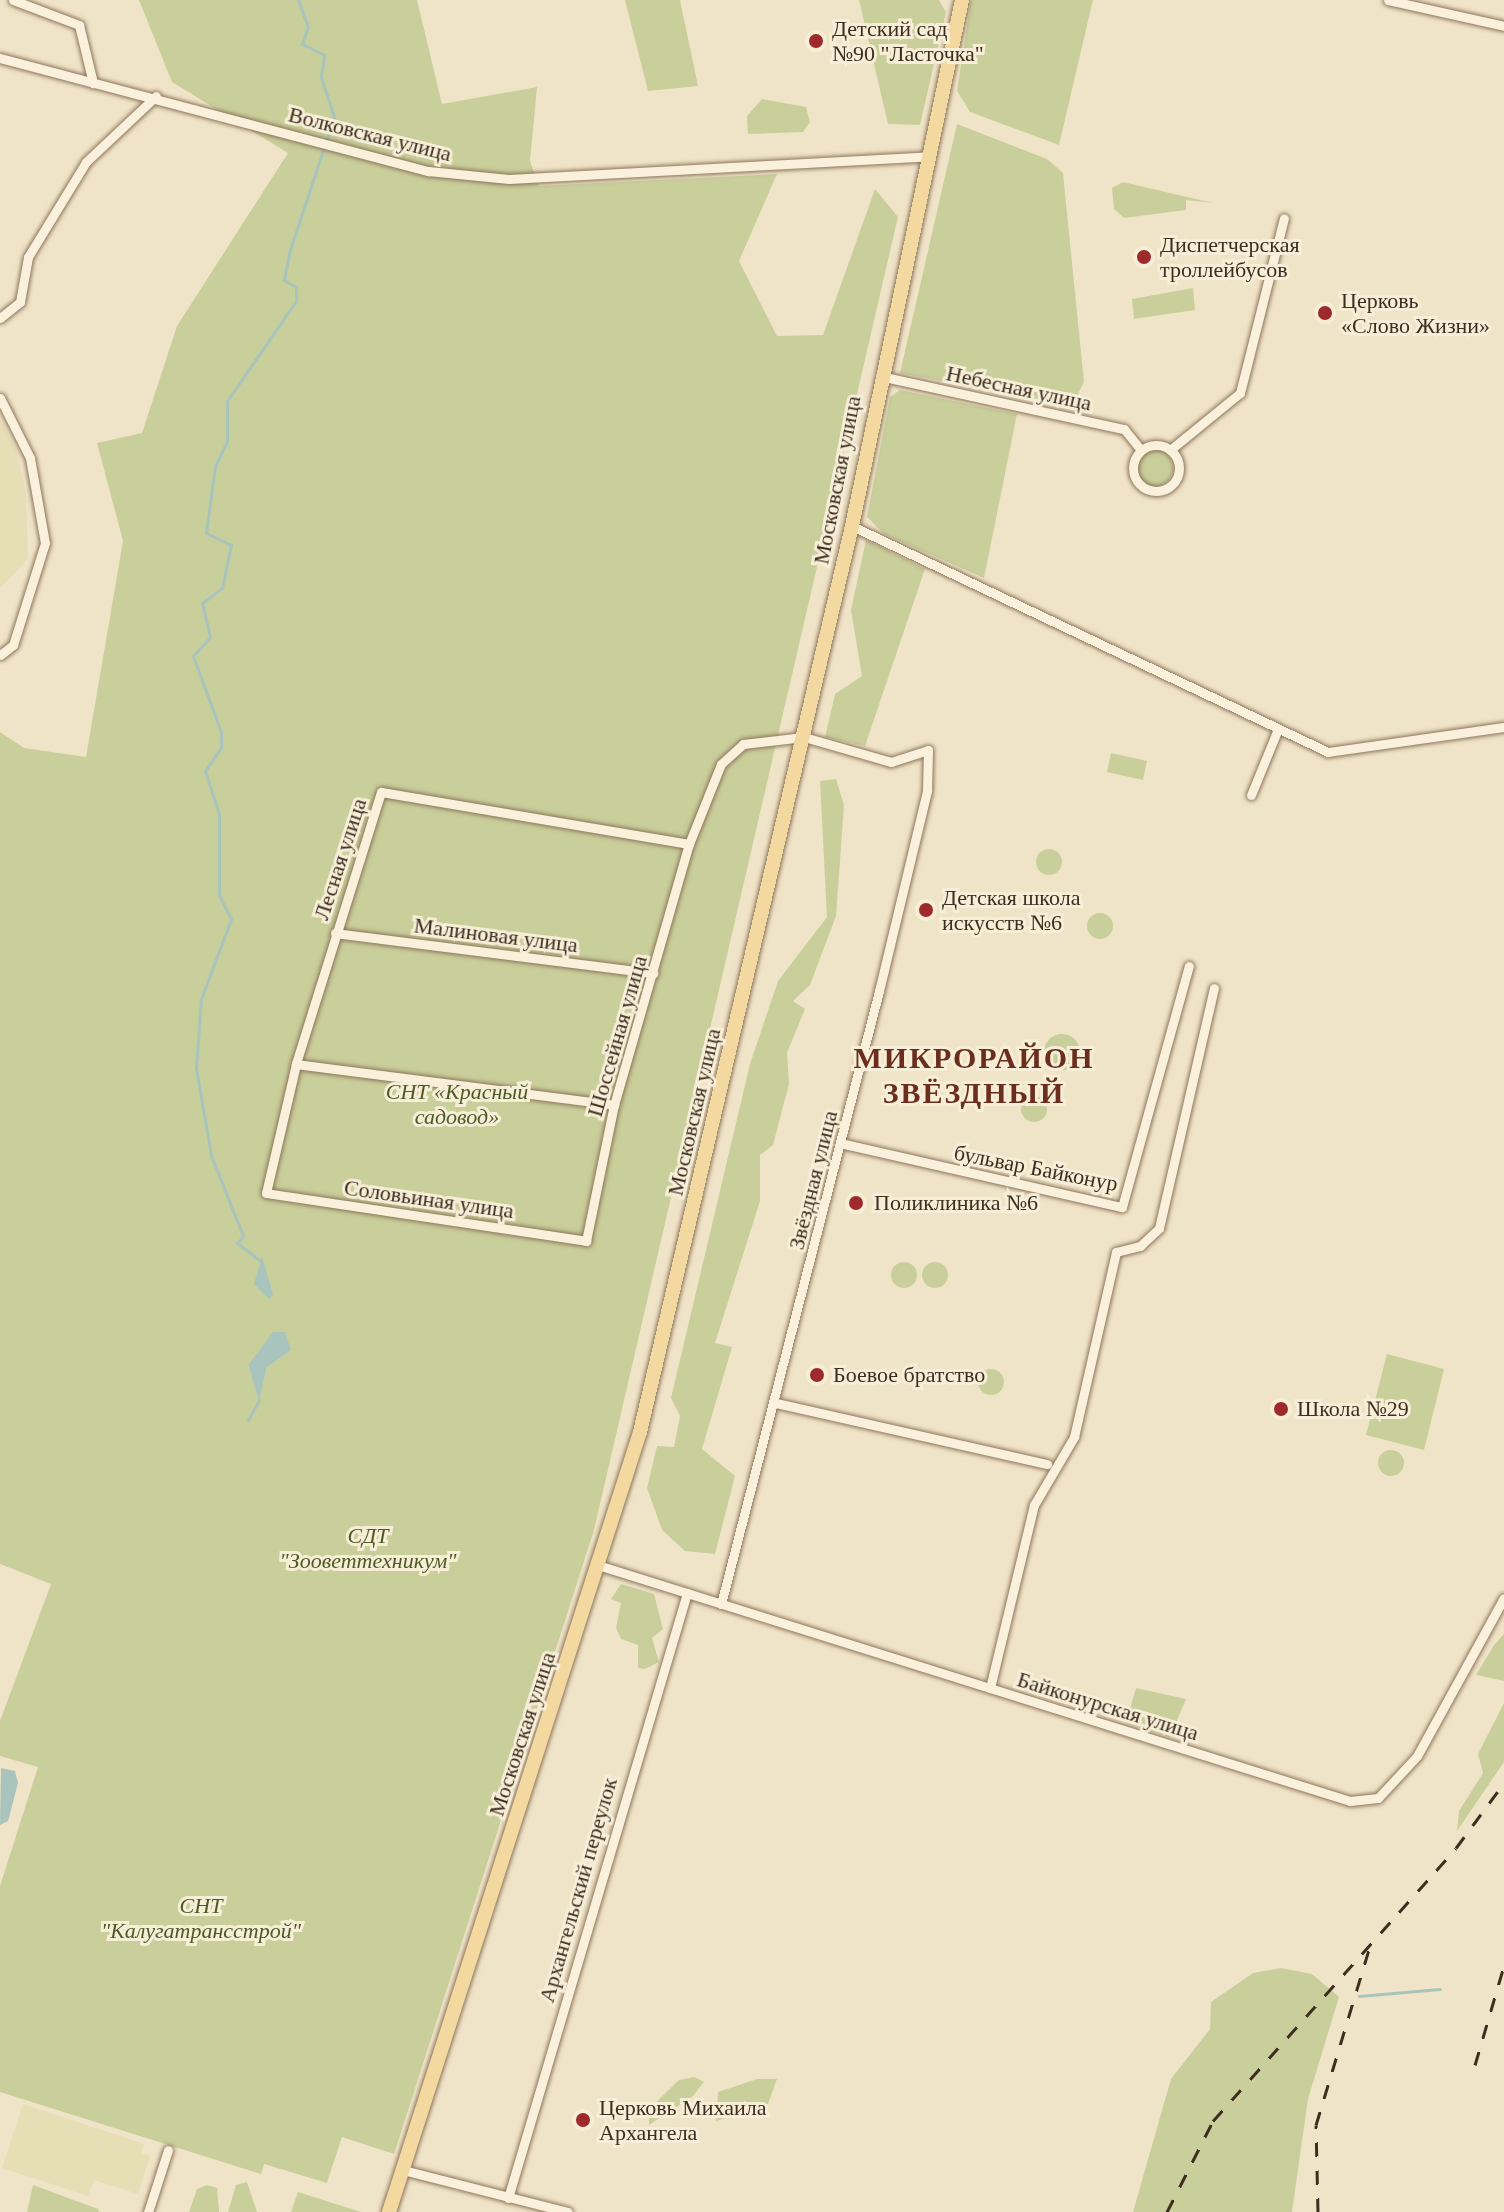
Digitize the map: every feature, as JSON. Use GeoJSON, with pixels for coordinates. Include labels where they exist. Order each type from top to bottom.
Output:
{"type":"FeatureCollection","features":[{"type":"Feature","properties":{"kind":"main road","name":"Московская улица"},"geometry":{"type":"LineString","coordinates":[[389,2212],[601,1566],[640,1432],[852,526],[880,376],[962,0]]}},
{"type":"Feature","properties":{"kind":"street"},"geometry":{"type":"LineString","coordinates":[[13,0],[79,25],[93,83]]}},
{"type":"Feature","properties":{"kind":"street"},"geometry":{"type":"LineString","coordinates":[[1388,0],[1504,26]]}},
{"type":"Feature","properties":{"kind":"street","name":"Волковская улица"},"geometry":{"type":"LineString","coordinates":[[0,58],[156,96],[428,171],[509,179],[930,156]]}},
{"type":"Feature","properties":{"kind":"street"},"geometry":{"type":"LineString","coordinates":[[0,318],[20,302],[28,257],[86,162],[156,96]]}},
{"type":"Feature","properties":{"kind":"street"},"geometry":{"type":"LineString","coordinates":[[1170,450],[1177,477],[1153,491],[1132,472],[1141,450],[1170,450],[1240,393],[1284,218]]}},
{"type":"Feature","properties":{"kind":"street","name":"Небесная улица"},"geometry":{"type":"LineString","coordinates":[[880,376],[1124,429],[1141,450]]}},
{"type":"Feature","properties":{"kind":"street"},"geometry":{"type":"LineString","coordinates":[[0,398],[30,458],[45,543],[13,645],[0,655]]}},
{"type":"Feature","properties":{"kind":"street"},"geometry":{"type":"LineString","coordinates":[[852,526],[1328,752],[1350,752],[1504,727]]}},
{"type":"Feature","properties":{"kind":"street"},"geometry":{"type":"LineString","coordinates":[[1251,795],[1278,729]]}},
{"type":"Feature","properties":{"kind":"street","name":"Шоссейная улица"},"geometry":{"type":"LineString","coordinates":[[586,1241],[614,1105],[689,844],[721,764],[743,744],[804,737]]}},
{"type":"Feature","properties":{"kind":"street","name":"Звёздная улица"},"geometry":{"type":"LineString","coordinates":[[721,1604],[776,1403],[927,791],[928,750],[891,762],[804,737]]}},
{"type":"Feature","properties":{"kind":"street","name":"Лесная улица"},"geometry":{"type":"LineString","coordinates":[[266,1193],[296,1064],[381,792],[689,844]]}},
{"type":"Feature","properties":{"kind":"street","name":"Малиновая улица"},"geometry":{"type":"LineString","coordinates":[[335,933],[653,973]]}},
{"type":"Feature","properties":{"kind":"street","name":"бульвар Байконур"},"geometry":{"type":"LineString","coordinates":[[840,1143],[1122,1207],[1189,966]]}},
{"type":"Feature","properties":{"kind":"street"},"geometry":{"type":"LineString","coordinates":[[990,1688],[1034,1505],[1074,1437],[1116,1252],[1140,1246],[1159,1228],[1214,988]]}},
{"type":"Feature","properties":{"kind":"street"},"geometry":{"type":"LineString","coordinates":[[296,1064],[614,1105]]}},
{"type":"Feature","properties":{"kind":"street","name":"Соловьиная улица"},"geometry":{"type":"LineString","coordinates":[[266,1193],[586,1241]]}},
{"type":"Feature","properties":{"kind":"street"},"geometry":{"type":"LineString","coordinates":[[776,1403],[1047,1464]]}},
{"type":"Feature","properties":{"kind":"street","name":"Байконурская улица"},"geometry":{"type":"LineString","coordinates":[[601,1566],[1321,1793],[1378,1798],[1417,1756],[1504,1598]]}},
{"type":"Feature","properties":{"kind":"street","name":"Архангельский переулок"},"geometry":{"type":"LineString","coordinates":[[508,2198],[687,1593]]}},
{"type":"Feature","properties":{"kind":"street"},"geometry":{"type":"LineString","coordinates":[[148,2212],[168,2150]]}},
{"type":"Feature","properties":{"kind":"street"},"geometry":{"type":"LineString","coordinates":[[403,2170],[568,2212]]}},
{"type":"Feature","properties":{"kind":"shaded area"},"geometry":{"type":"Polygon","coordinates":[[[0,419],[16,449],[26,494],[28,559],[0,588],[0,419]]]}},
{"type":"Feature","properties":{"kind":"shaded area"},"geometry":{"type":"Polygon","coordinates":[[[23,2104],[144,2144],[141,2153],[150,2156],[138,2194],[94,2180],[88,2196],[2,2168],[23,2104]]]}},
{"type":"Feature","properties":{"kind":"green space"},"geometry":{"type":"Polygon","coordinates":[[[139,0],[417,0],[442,104],[537,87],[530,161],[539,186],[777,174],[739,261],[777,336],[823,335],[875,189],[898,217],[594,1530],[394,2154],[342,2137],[327,2183],[264,2164],[261,2174],[0,2092],[0,1886],[38,1767],[0,1756],[0,1721],[51,1584],[0,1564],[0,732],[24,748],[86,757],[123,541],[97,443],[142,433],[177,326],[288,153],[172,82],[139,0]],[[285,1332],[273,1333],[248,1365],[259,1400],[267,1367],[285,1332]]]}},
{"type":"Feature","properties":{"kind":"green space"},"geometry":{"type":"Polygon","coordinates":[[[625,0],[680,0],[698,86],[648,91],[625,0]]]}},
{"type":"Feature","properties":{"kind":"green space"},"geometry":{"type":"Polygon","coordinates":[[[859,0],[939,0],[946,12],[920,125],[888,124],[859,0]]]}},
{"type":"Feature","properties":{"kind":"green space"},"geometry":{"type":"Polygon","coordinates":[[[971,0],[1093,0],[1059,145],[970,112],[957,91],[971,0]]]}},
{"type":"Feature","properties":{"kind":"green space"},"geometry":{"type":"Polygon","coordinates":[[[762,99],[806,107],[810,122],[803,132],[748,134],[747,116],[762,99]]]}},
{"type":"Feature","properties":{"kind":"green space"},"geometry":{"type":"Polygon","coordinates":[[[957,124],[1047,159],[1063,173],[1084,382],[1072,406],[900,373],[957,124]]]}},
{"type":"Feature","properties":{"kind":"green space"},"geometry":{"type":"Polygon","coordinates":[[[1123,182],[1213,203],[1186,200],[1186,210],[1124,218],[1114,209],[1112,188],[1123,182]]]}},
{"type":"Feature","properties":{"kind":"green space"},"geometry":{"type":"Polygon","coordinates":[[[1193,288],[1195,310],[1134,319],[1132,299],[1193,288]]]}},
{"type":"Feature","properties":{"kind":"green space"},"geometry":{"type":"Polygon","coordinates":[[[900,390],[1017,414],[984,578],[884,534],[867,517],[890,397],[900,390]]]}},
{"type":"Feature","properties":{"kind":"green space"},"geometry":{"type":"Polygon","coordinates":[[[1155,450],[1168,455],[1173,468],[1168,481],[1155,486],[1142,481],[1137,468],[1142,455],[1155,450]]]}},
{"type":"Feature","properties":{"kind":"green space"},"geometry":{"type":"Polygon","coordinates":[[[866,540],[925,569],[865,746],[825,737],[835,694],[862,676],[851,610],[866,540]]]}},
{"type":"Feature","properties":{"kind":"green space"},"geometry":{"type":"Polygon","coordinates":[[[1111,753],[1147,761],[1143,780],[1107,772],[1111,753]]]}},
{"type":"Feature","properties":{"kind":"green space"},"geometry":{"type":"Polygon","coordinates":[[[836,779],[844,805],[836,916],[810,985],[793,1001],[805,1009],[787,1053],[789,1084],[773,1145],[760,1155],[760,1201],[715,1343],[732,1347],[702,1449],[735,1476],[715,1554],[685,1551],[662,1530],[647,1488],[657,1446],[674,1447],[680,1416],[671,1398],[750,1064],[778,981],[827,917],[820,781],[836,779]]]}},
{"type":"Feature","properties":{"kind":"green space"},"geometry":{"type":"Polygon","coordinates":[[[1049,849],[1058,853],[1062,862],[1058,871],[1049,875],[1040,871],[1036,862],[1040,853],[1049,849]]]}},
{"type":"Feature","properties":{"kind":"green space"},"geometry":{"type":"Polygon","coordinates":[[[1100,913],[1109,917],[1113,926],[1109,935],[1100,939],[1091,935],[1087,926],[1091,917],[1100,913]]]}},
{"type":"Feature","properties":{"kind":"green space"},"geometry":{"type":"Polygon","coordinates":[[[1062,1034],[1075,1039],[1080,1052],[1075,1065],[1062,1070],[1049,1065],[1044,1052],[1049,1039],[1062,1034]]]}},
{"type":"Feature","properties":{"kind":"green space"},"geometry":{"type":"Polygon","coordinates":[[[1034,1096],[1043,1100],[1047,1109],[1043,1118],[1034,1122],[1025,1118],[1021,1109],[1025,1100],[1034,1096]]]}},
{"type":"Feature","properties":{"kind":"green space"},"geometry":{"type":"Polygon","coordinates":[[[904,1262],[913,1266],[917,1275],[913,1284],[904,1288],[895,1284],[891,1275],[895,1266],[904,1262]]]}},
{"type":"Feature","properties":{"kind":"green space"},"geometry":{"type":"Polygon","coordinates":[[[935,1262],[944,1266],[948,1275],[944,1284],[935,1288],[926,1284],[922,1275],[926,1266],[935,1262]]]}},
{"type":"Feature","properties":{"kind":"green space"},"geometry":{"type":"Polygon","coordinates":[[[1387,1354],[1444,1369],[1424,1450],[1366,1435],[1387,1354]]]}},
{"type":"Feature","properties":{"kind":"green space"},"geometry":{"type":"Polygon","coordinates":[[[991,1369],[1000,1373],[1004,1382],[1000,1391],[991,1395],[982,1391],[978,1382],[982,1373],[991,1369]]]}},
{"type":"Feature","properties":{"kind":"green space"},"geometry":{"type":"Polygon","coordinates":[[[1391,1450],[1400,1454],[1404,1463],[1400,1472],[1391,1476],[1382,1472],[1378,1463],[1382,1454],[1391,1450]]]}},
{"type":"Feature","properties":{"kind":"green space"},"geometry":{"type":"Polygon","coordinates":[[[621,1584],[654,1594],[663,1629],[652,1638],[659,1662],[645,1669],[638,1668],[638,1645],[621,1639],[616,1628],[621,1603],[611,1599],[621,1584]]]}},
{"type":"Feature","properties":{"kind":"green space"},"geometry":{"type":"Polygon","coordinates":[[[1504,1634],[1504,1681],[1476,1675],[1494,1645],[1504,1634]]]}},
{"type":"Feature","properties":{"kind":"green space"},"geometry":{"type":"Polygon","coordinates":[[[1136,1688],[1186,1699],[1170,1737],[1126,1723],[1136,1688]]]}},
{"type":"Feature","properties":{"kind":"green space"},"geometry":{"type":"Polygon","coordinates":[[[1504,1703],[1504,1762],[1457,1831],[1459,1811],[1483,1773],[1478,1754],[1504,1703]]]}},
{"type":"Feature","properties":{"kind":"green space"},"geometry":{"type":"Polygon","coordinates":[[[1281,1968],[1312,1974],[1339,1997],[1308,2099],[1292,2212],[1133,2212],[1171,2079],[1210,2029],[1211,2002],[1253,1973],[1281,1968]]]}},
{"type":"Feature","properties":{"kind":"green space"},"geometry":{"type":"Polygon","coordinates":[[[694,2077],[704,2082],[693,2096],[649,2125],[649,2109],[679,2080],[694,2077]]]}},
{"type":"Feature","properties":{"kind":"green space"},"geometry":{"type":"Polygon","coordinates":[[[757,2079],[777,2079],[768,2104],[716,2121],[718,2092],[757,2079]]]}},
{"type":"Feature","properties":{"kind":"green space"},"geometry":{"type":"Polygon","coordinates":[[[247,2182],[257,2212],[228,2212],[236,2185],[247,2182]]]}},
{"type":"Feature","properties":{"kind":"green space"},"geometry":{"type":"Polygon","coordinates":[[[33,2185],[98,2209],[99,2212],[27,2212],[33,2185]]]}},
{"type":"Feature","properties":{"kind":"green space"},"geometry":{"type":"Polygon","coordinates":[[[207,2185],[217,2188],[219,2212],[189,2212],[197,2189],[207,2185]]]}},
{"type":"Feature","properties":{"kind":"green space"},"geometry":{"type":"Polygon","coordinates":[[[298,2192],[361,2212],[291,2212],[298,2192]]]}},
{"type":"Feature","properties":{"kind":"water"},"geometry":{"type":"Polygon","coordinates":[[[262,1256],[273,1294],[269,1299],[254,1284],[262,1256]]]}},
{"type":"Feature","properties":{"kind":"water"},"geometry":{"type":"Polygon","coordinates":[[[273,1332],[285,1332],[291,1350],[267,1367],[259,1401],[248,1365],[273,1332]]]}},
{"type":"Feature","properties":{"kind":"water"},"geometry":{"type":"Polygon","coordinates":[[[1,1768],[15,1771],[18,1783],[8,1821],[0,1825],[1,1768]]]}},
{"type":"Feature","properties":{"kind":"waterway"},"geometry":{"type":"LineString","coordinates":[[259,1260],[237,1243],[243,1236],[211,1155],[196,1068],[201,999],[231,919],[219,895],[219,814],[205,771],[221,747],[221,732],[193,656],[210,637],[202,603],[222,588],[231,545],[206,533],[215,466],[227,441],[227,401],[296,301],[296,287],[284,280],[290,250],[334,117],[321,77],[324,55],[302,44],[308,27],[298,0]]}},
{"type":"Feature","properties":{"kind":"waterway"},"geometry":{"type":"LineString","coordinates":[[248,1420],[259,1400]]}},
{"type":"Feature","properties":{"kind":"waterway"},"geometry":{"type":"LineString","coordinates":[[1359,1996],[1440,1989]]}},
{"type":"Feature","properties":{"kind":"railway"},"geometry":{"type":"LineString","coordinates":[[1167,2212],[1213,2121],[1456,1848],[1504,1783]]}},
{"type":"Feature","properties":{"kind":"railway"},"geometry":{"type":"LineString","coordinates":[[1318,2212],[1316,2125],[1369,1949]]}},
{"type":"Feature","properties":{"kind":"railway"},"geometry":{"type":"LineString","coordinates":[[1475,2065],[1504,1966]]}},
{"type":"Feature","properties":{"kind":"place","name":"Детский сад №90 \"Ласточка\""},"geometry":{"type":"Point","coordinates":[816,41]}},
{"type":"Feature","properties":{"kind":"place","name":"Диспетчерская троллейбусов"},"geometry":{"type":"Point","coordinates":[1144,257]}},
{"type":"Feature","properties":{"kind":"place","name":"Церковь «Слово Жизни»"},"geometry":{"type":"Point","coordinates":[1325,313]}},
{"type":"Feature","properties":{"kind":"place","name":"Детская школа искусств №6"},"geometry":{"type":"Point","coordinates":[926,910]}},
{"type":"Feature","properties":{"kind":"place","name":"Поликлиника №6"},"geometry":{"type":"Point","coordinates":[856,1203]}},
{"type":"Feature","properties":{"kind":"place","name":"Боевое братство"},"geometry":{"type":"Point","coordinates":[817,1375]}},
{"type":"Feature","properties":{"kind":"place","name":"Школа №29"},"geometry":{"type":"Point","coordinates":[1281,1409]}},
{"type":"Feature","properties":{"kind":"place","name":"Церковь Михаила Архангела"},"geometry":{"type":"Point","coordinates":[583,2120]}},
{"type":"Feature","properties":{"kind":"district","name":"МИКРОРАЙОН ЗВЁЗДНЫЙ"},"geometry":{"type":"Point","coordinates":[974,1075]}},
{"type":"Feature","properties":{"kind":"park label","name":"СНТ «Красный садовод»"},"geometry":{"type":"Point","coordinates":[457,1104]}},
{"type":"Feature","properties":{"kind":"park label","name":"СДТ \"Зооветтехникум\""},"geometry":{"type":"Point","coordinates":[368,1548]}},
{"type":"Feature","properties":{"kind":"park label","name":"СНТ \"Калугатрансстрой\""},"geometry":{"type":"Point","coordinates":[201,1918]}}]}
